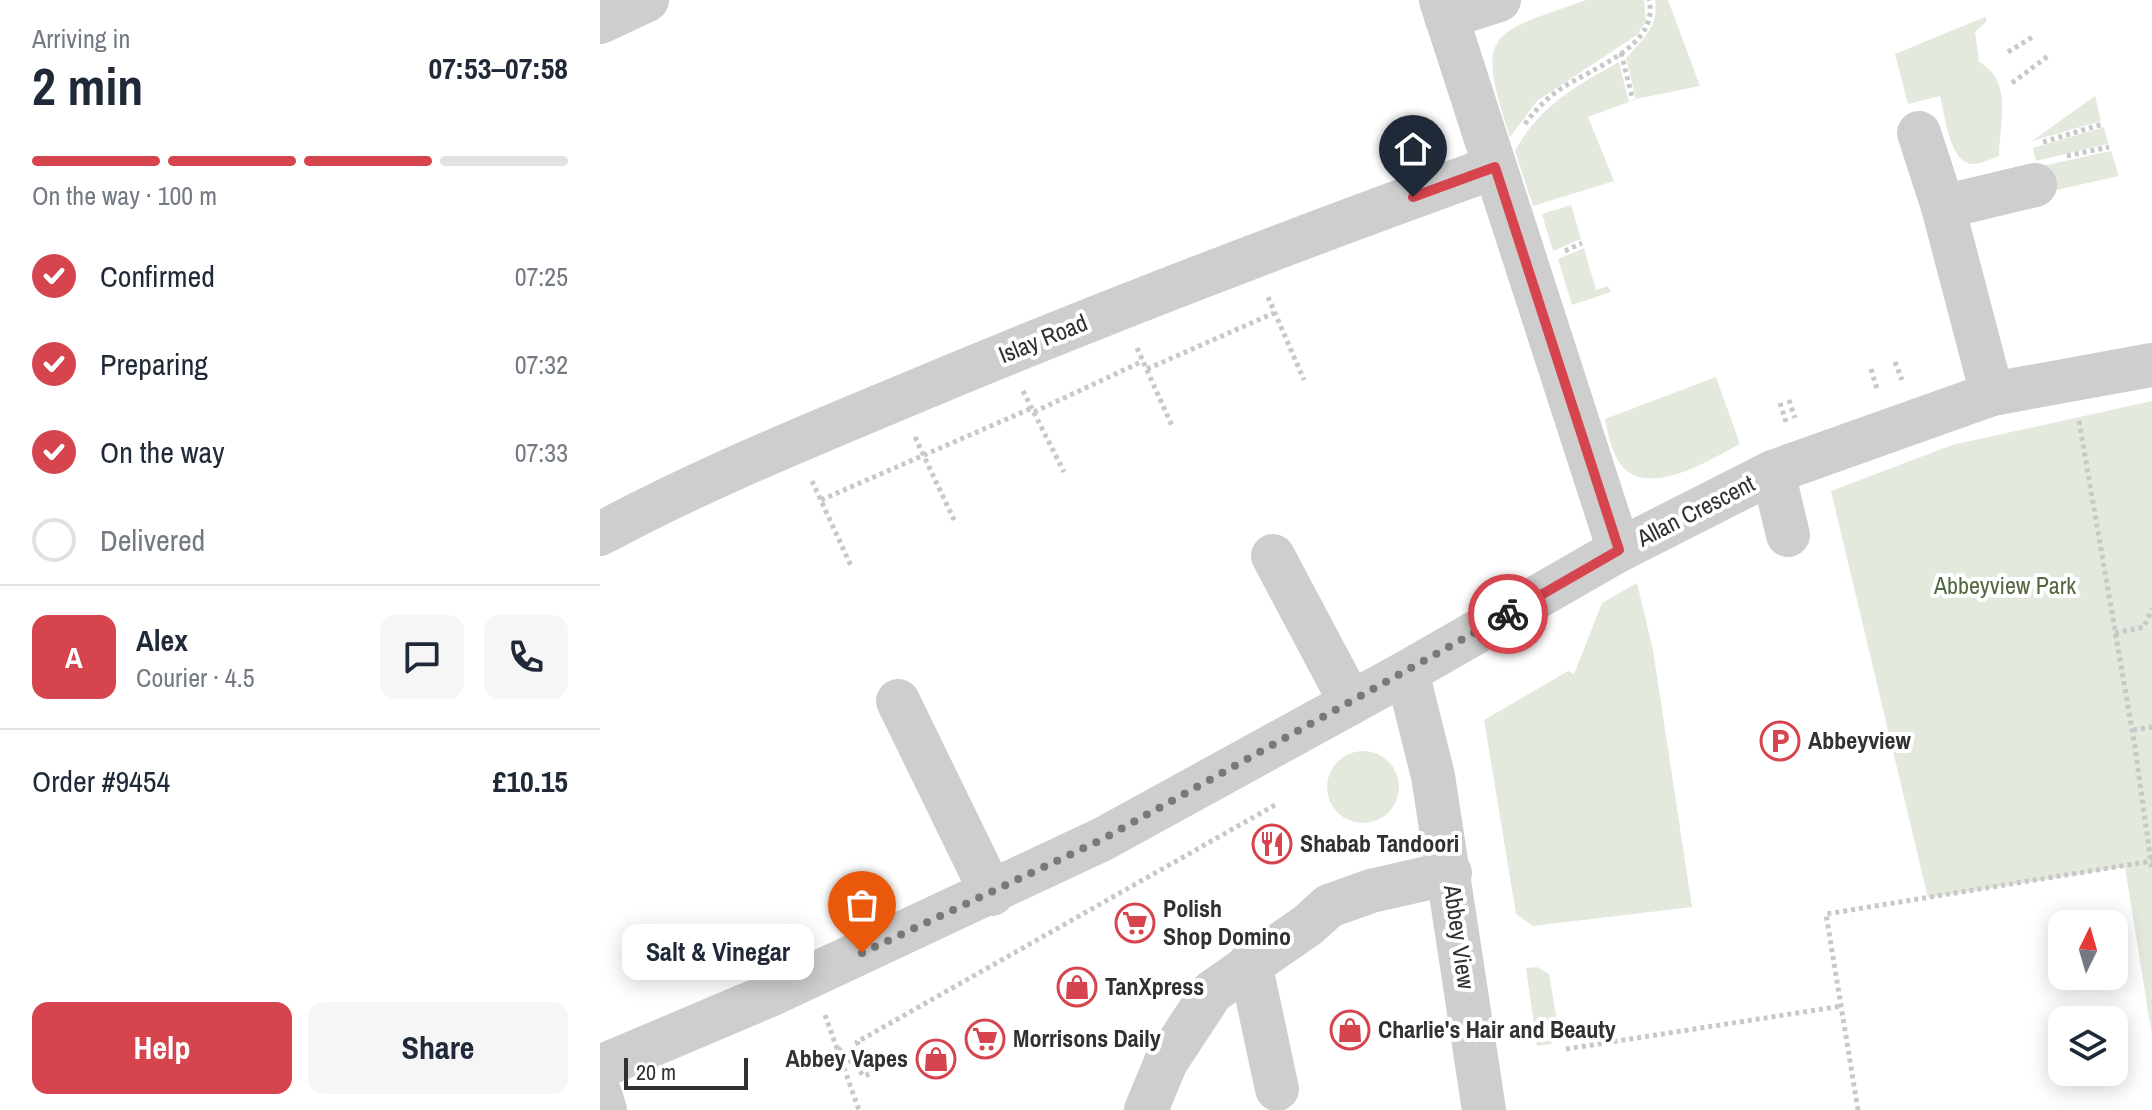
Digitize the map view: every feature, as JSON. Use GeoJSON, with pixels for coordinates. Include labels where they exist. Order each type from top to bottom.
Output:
{"type":"FeatureCollection","features":[{"type":"Feature","properties":{"kind":"street"},"geometry":{"type":"LineString","coordinates":[[600,22],[647,0]]}},
{"type":"Feature","properties":{"kind":"street"},"geometry":{"type":"LineString","coordinates":[[1499,0],[1444,9],[1506,151],[1619,550]]}},
{"type":"Feature","properties":{"kind":"street"},"geometry":{"type":"LineString","coordinates":[[1919,133],[1943,207],[1992,394]]}},
{"type":"Feature","properties":{"kind":"street","name":"Islay Road"},"geometry":{"type":"LineString","coordinates":[[600,534],[680,491],[1011,351],[1506,151]]}},
{"type":"Feature","properties":{"kind":"street"},"geometry":{"type":"LineString","coordinates":[[1943,207],[2035,164]]}},
{"type":"Feature","properties":{"kind":"street","name":"Allan Crescent"},"geometry":{"type":"LineString","coordinates":[[600,1067],[810,977],[992,894],[1103,839],[1407,672],[1619,550],[1773,472],[1992,394],[2152,365]]}},
{"type":"Feature","properties":{"kind":"street"},"geometry":{"type":"LineString","coordinates":[[1773,472],[1788,535]]}},
{"type":"Feature","properties":{"kind":"street"},"geometry":{"type":"LineString","coordinates":[[1273,556],[1351,703]]}},
{"type":"Feature","properties":{"kind":"street","name":"Abbey View"},"geometry":{"type":"LineString","coordinates":[[1407,672],[1433,776],[1484,1110]]}},
{"type":"Feature","properties":{"kind":"street"},"geometry":{"type":"LineString","coordinates":[[898,701],[992,894]]}},
{"type":"Feature","properties":{"kind":"street"},"geometry":{"type":"LineString","coordinates":[[1146,1110],[1166,1062],[1212,992],[1308,925],[1329,906],[1371,891],[1450,873]]}},
{"type":"Feature","properties":{"kind":"street"},"geometry":{"type":"LineString","coordinates":[[1250,963],[1277,1089]]}},
{"type":"Feature","properties":{"kind":"street"},"geometry":{"type":"LineString","coordinates":[[600,1094],[605,1110]]}},
{"type":"Feature","properties":{"kind":"path"},"geometry":{"type":"LineString","coordinates":[[1506,151],[1538,106],[1621,53],[1649,23],[1649,0]]}},
{"type":"Feature","properties":{"kind":"path"},"geometry":{"type":"LineString","coordinates":[[2008,52],[2034,36]]}},
{"type":"Feature","properties":{"kind":"path"},"geometry":{"type":"LineString","coordinates":[[1621,53],[1633,100]]}},
{"type":"Feature","properties":{"kind":"path"},"geometry":{"type":"LineString","coordinates":[[2012,83],[2048,56]]}},
{"type":"Feature","properties":{"kind":"path"},"geometry":{"type":"LineString","coordinates":[[2035,164],[2103,124]]}},
{"type":"Feature","properties":{"kind":"path"},"geometry":{"type":"LineString","coordinates":[[1263,284],[1304,380]]}},
{"type":"Feature","properties":{"kind":"path"},"geometry":{"type":"LineString","coordinates":[[1147,369],[1274,313]]}},
{"type":"Feature","properties":{"kind":"path"},"geometry":{"type":"LineString","coordinates":[[1131,335],[1173,428]]}},
{"type":"Feature","properties":{"kind":"path"},"geometry":{"type":"LineString","coordinates":[[821,500],[1143,361]]}},
{"type":"Feature","properties":{"kind":"path"},"geometry":{"type":"LineString","coordinates":[[1895,362],[1905,388]]}},
{"type":"Feature","properties":{"kind":"path"},"geometry":{"type":"LineString","coordinates":[[1871,369],[1880,397]]}},
{"type":"Feature","properties":{"kind":"path"},"geometry":{"type":"LineString","coordinates":[[1019,381],[1064,472]]}},
{"type":"Feature","properties":{"kind":"path"},"geometry":{"type":"LineString","coordinates":[[1789,400],[1798,426]]}},
{"type":"Feature","properties":{"kind":"path"},"geometry":{"type":"LineString","coordinates":[[1780,403],[1789,431]]}},
{"type":"Feature","properties":{"kind":"path"},"geometry":{"type":"LineString","coordinates":[[2076,408],[2133,730],[2152,870]]}},
{"type":"Feature","properties":{"kind":"path"},"geometry":{"type":"LineString","coordinates":[[910,428],[954,520]]}},
{"type":"Feature","properties":{"kind":"path"},"geometry":{"type":"LineString","coordinates":[[807,472],[852,568]]}},
{"type":"Feature","properties":{"kind":"path"},"geometry":{"type":"LineString","coordinates":[[2115,633],[2144,627],[2152,609]]}},
{"type":"Feature","properties":{"kind":"path"},"geometry":{"type":"LineString","coordinates":[[2133,730],[2152,727]]}},
{"type":"Feature","properties":{"kind":"path"},"geometry":{"type":"LineString","coordinates":[[838,1048],[864,1076],[874,1072],[857,1042],[1275,805]]}},
{"type":"Feature","properties":{"kind":"path"},"geometry":{"type":"LineString","coordinates":[[1858,1110],[1826,914],[2151,861]]}},
{"type":"Feature","properties":{"kind":"path"},"geometry":{"type":"LineString","coordinates":[[810,977],[859,1110]]}},
{"type":"Feature","properties":{"kind":"path"},"geometry":{"type":"LineString","coordinates":[[1566,1049],[1842,1006]]}},
{"type":"Feature","properties":{"kind":"green space"},"geometry":{"type":"Polygon","coordinates":[[[1586,0],[1644,0],[1646,21],[1637,35],[1537,101],[1510,137],[1493,75],[1493,56],[1498,42],[1528,21],[1586,0]]]}},
{"type":"Feature","properties":{"kind":"green space"},"geometry":{"type":"Polygon","coordinates":[[[1655,0],[1668,0],[1700,86],[1636,99],[1626,58],[1652,25],[1655,0]]]}},
{"type":"Feature","properties":{"kind":"green space"},"geometry":{"type":"Polygon","coordinates":[[[1985,17],[1987,21],[1975,32],[1979,62],[1990,70],[2001,91],[1999,156],[1973,164],[1965,162],[1953,147],[1940,96],[1908,104],[1895,54],[1985,17]]]}},
{"type":"Feature","properties":{"kind":"green space"},"geometry":{"type":"Polygon","coordinates":[[[1619,62],[1629,102],[1588,117],[1614,181],[1533,206],[1515,151],[1547,109],[1619,62]]]}},
{"type":"Feature","properties":{"kind":"green space"},"geometry":{"type":"Polygon","coordinates":[[[2095,96],[2101,121],[2032,141],[2095,96]]]}},
{"type":"Feature","properties":{"kind":"green space"},"geometry":{"type":"Polygon","coordinates":[[[2104,127],[2108,144],[2036,161],[2033,148],[2104,127]]]}},
{"type":"Feature","properties":{"kind":"green space"},"geometry":{"type":"Polygon","coordinates":[[[2111,151],[2119,176],[2043,193],[2037,167],[2111,151]]]}},
{"type":"Feature","properties":{"kind":"green space"},"geometry":{"type":"Polygon","coordinates":[[[1571,205],[1581,239],[1553,251],[1542,214],[1571,205]]]}},
{"type":"Feature","properties":{"kind":"green space"},"geometry":{"type":"Polygon","coordinates":[[[1584,248],[1596,290],[1608,286],[1611,292],[1572,305],[1558,259],[1584,248]]]}},
{"type":"Feature","properties":{"kind":"green space"},"geometry":{"type":"Polygon","coordinates":[[[1716,377],[1740,444],[1696,467],[1661,478],[1644,478],[1630,473],[1619,462],[1605,419],[1716,377]]]}},
{"type":"Feature","properties":{"kind":"green space","name":"Abbeyview Park"},"geometry":{"type":"Polygon","coordinates":[[[2152,401],[2152,1036],[2125,867],[1928,898],[1831,491],[1952,445],[2152,401]]]}},
{"type":"Feature","properties":{"kind":"green space"},"geometry":{"type":"Polygon","coordinates":[[[1637,583],[1653,650],[1692,907],[1533,926],[1516,914],[1484,720],[1568,671],[1574,674],[1602,603],[1637,583]]]}},
{"type":"Feature","properties":{"kind":"green space"},"geometry":{"type":"Polygon","coordinates":[[[1356,751],[1370,751],[1389,761],[1399,780],[1399,794],[1389,813],[1370,823],[1356,823],[1337,813],[1327,794],[1327,780],[1337,761],[1356,751]]]}},
{"type":"Feature","properties":{"kind":"green space"},"geometry":{"type":"Polygon","coordinates":[[[1537,967],[1549,974],[1559,1032],[1551,1044],[1537,1046],[1526,968],[1537,967]]]}},
{"type":"Feature","properties":{"kind":"way so far"},"geometry":{"type":"LineString","coordinates":[[862,953],[1103,839],[1508,614]]}},
{"type":"Feature","properties":{"kind":"place","name":"Abbeyview"},"geometry":{"type":"Point","coordinates":[1780,741]}},
{"type":"Feature","properties":{"kind":"place","name":"Shabab Tandoori"},"geometry":{"type":"Point","coordinates":[1272,844]}},
{"type":"Feature","properties":{"kind":"place","name":"Polish Shop Domino"},"geometry":{"type":"Point","coordinates":[1135,923]}},
{"type":"Feature","properties":{"kind":"place","name":"Salt & Vinegar"},"geometry":{"type":"Point","coordinates":[862,953]}},
{"type":"Feature","properties":{"kind":"place","name":"TanXpress"},"geometry":{"type":"Point","coordinates":[1077,987]}},
{"type":"Feature","properties":{"kind":"place","name":"Charlie's Hair and Beauty"},"geometry":{"type":"Point","coordinates":[1350,1030]}},
{"type":"Feature","properties":{"kind":"place","name":"Morrisons Daily"},"geometry":{"type":"Point","coordinates":[985,1039]}},
{"type":"Feature","properties":{"kind":"place","name":"Abbey Vapes"},"geometry":{"type":"Point","coordinates":[936,1059]}},
{"type":"Feature","properties":{"kind":"route"},"geometry":{"type":"LineString","coordinates":[[1413,197],[1495,167],[1619,550],[1508,614]]}}]}
